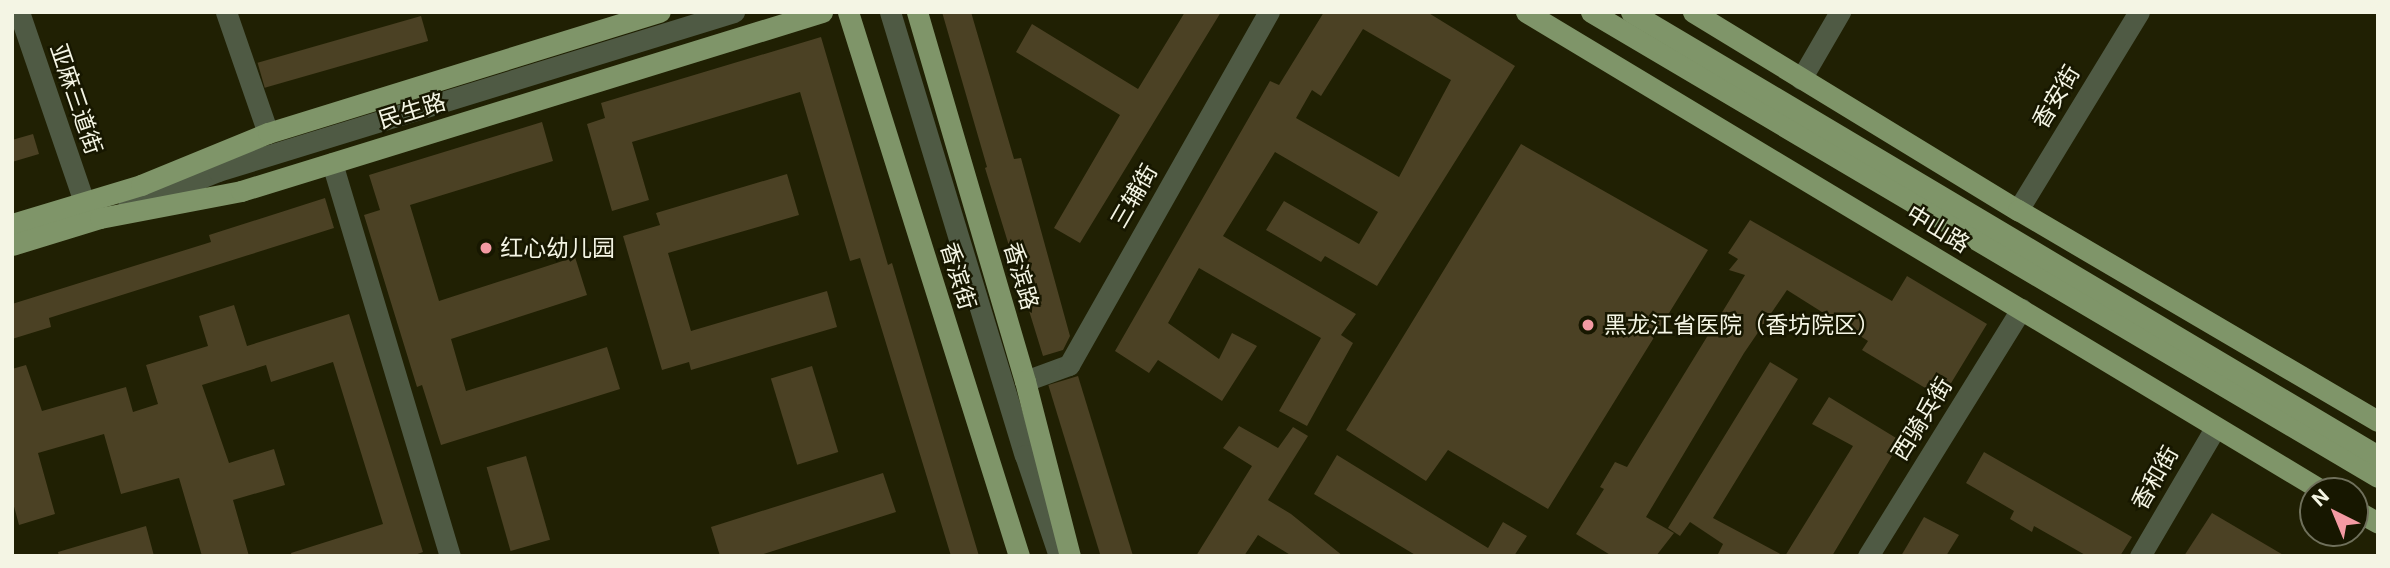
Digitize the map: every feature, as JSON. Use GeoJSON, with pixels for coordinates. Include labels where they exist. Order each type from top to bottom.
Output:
{"type":"FeatureCollection","features":[{"type":"Feature","properties":{"kind":"main road","name":"民生路"},"geometry":{"type":"LineString","coordinates":[[12,224],[141,185],[268,133],[622,18],[660,12]]}},
{"type":"Feature","properties":{"kind":"main road","name":"民生路"},"geometry":{"type":"LineString","coordinates":[[12,245],[100,218],[241,191],[822,12]]}},
{"type":"Feature","properties":{"kind":"main road","name":"香滨街"},"geometry":{"type":"LineString","coordinates":[[848,12],[1019,556]]}},
{"type":"Feature","properties":{"kind":"main road","name":"香滨路"},"geometry":{"type":"LineString","coordinates":[[916,12],[1025,382],[1070,556]]}},
{"type":"Feature","properties":{"kind":"main road","name":"中山路"},"geometry":{"type":"LineString","coordinates":[[1526,12],[2299,477]]}},
{"type":"Feature","properties":{"kind":"main road","name":"中山路"},"geometry":{"type":"LineString","coordinates":[[1591,12],[2378,477]]}},
{"type":"Feature","properties":{"kind":"main road","name":"中山路"},"geometry":{"type":"LineString","coordinates":[[1631,12],[2378,456]]}},
{"type":"Feature","properties":{"kind":"main road"},"geometry":{"type":"LineString","coordinates":[[1692,12],[2018,210],[2378,421]]}},
{"type":"Feature","properties":{"kind":"street","name":"亚麻三道街"},"geometry":{"type":"LineString","coordinates":[[19,12],[84,202]]}},
{"type":"Feature","properties":{"kind":"street"},"geometry":{"type":"LineString","coordinates":[[226,12],[268,133]]}},
{"type":"Feature","properties":{"kind":"street"},"geometry":{"type":"LineString","coordinates":[[100,218],[218,171],[734,12]]}},
{"type":"Feature","properties":{"kind":"street"},"geometry":{"type":"LineString","coordinates":[[890,12],[1025,455],[1059,556]]}},
{"type":"Feature","properties":{"kind":"street","name":"三辅街"},"geometry":{"type":"LineString","coordinates":[[1025,382],[1069,365],[1269,12]]}},
{"type":"Feature","properties":{"kind":"street"},"geometry":{"type":"LineString","coordinates":[[1801,79],[1840,12]]}},
{"type":"Feature","properties":{"kind":"street","name":"香安街"},"geometry":{"type":"LineString","coordinates":[[2018,210],[2138,12]]}},
{"type":"Feature","properties":{"kind":"street"},"geometry":{"type":"LineString","coordinates":[[332,163],[450,556]]}},
{"type":"Feature","properties":{"kind":"street","name":"西骑兵街"},"geometry":{"type":"LineString","coordinates":[[1868,556],[2021,309]]}},
{"type":"Feature","properties":{"kind":"street","name":"香和街"},"geometry":{"type":"LineString","coordinates":[[2140,556],[2216,428]]}},
{"type":"Feature","properties":{"kind":"building"},"geometry":{"type":"Polygon","coordinates":[[[942,12],[971,12],[1014,159],[1021,158],[1070,336],[1063,350],[1043,356],[985,168],[987,167],[942,12]]]}},
{"type":"Feature","properties":{"kind":"building"},"geometry":{"type":"Polygon","coordinates":[[[1185,12],[1221,12],[1080,243],[1054,228],[1120,115],[1016,52],[1032,24],[1138,89],[1185,12]]]}},
{"type":"Feature","properties":{"kind":"building"},"geometry":{"type":"Polygon","coordinates":[[[1324,12],[1427,12],[1515,66],[1377,286],[1325,256],[1321,262],[1266,230],[1284,201],[1359,244],[1378,212],[1275,152],[1223,236],[1356,314],[1341,335],[1353,343],[1307,426],[1279,411],[1321,338],[1199,268],[1168,323],[1219,359],[1232,333],[1257,346],[1222,401],[1158,360],[1149,373],[1115,351],[1270,81],[1279,85],[1324,12]],[[1363,29],[1321,96],[1312,90],[1296,118],[1399,177],[1451,80],[1363,29]]]}},
{"type":"Feature","properties":{"kind":"building"},"geometry":{"type":"Polygon","coordinates":[[[421,16],[428,41],[265,88],[258,63],[421,16]]]}},
{"type":"Feature","properties":{"kind":"building"},"geometry":{"type":"Polygon","coordinates":[[[821,37],[888,265],[892,263],[979,556],[951,556],[860,258],[850,261],[800,92],[632,142],[649,200],[612,211],[587,124],[605,118],[601,103],[821,37]]]}},
{"type":"Feature","properties":{"kind":"building"},"geometry":{"type":"Polygon","coordinates":[[[542,122],[553,161],[410,205],[439,301],[575,257],[587,295],[451,339],[466,391],[607,347],[620,389],[441,445],[422,385],[417,387],[364,215],[380,210],[369,175],[542,122]]]}},
{"type":"Feature","properties":{"kind":"building"},"geometry":{"type":"Polygon","coordinates":[[[33,134],[39,154],[12,162],[12,140],[33,134]]]}},
{"type":"Feature","properties":{"kind":"building"},"geometry":{"type":"Polygon","coordinates":[[[1521,144],[1708,250],[1548,509],[1448,450],[1426,481],[1346,430],[1521,144]]]}},
{"type":"Feature","properties":{"kind":"building"},"geometry":{"type":"Polygon","coordinates":[[[787,174],[799,215],[668,253],[691,331],[827,291],[837,327],[691,370],[689,362],[662,370],[623,236],[660,225],[656,213],[787,174]]]}},
{"type":"Feature","properties":{"kind":"building"},"geometry":{"type":"Polygon","coordinates":[[[325,198],[334,228],[49,318],[51,327],[12,339],[12,304],[211,242],[209,235],[325,198]]]}},
{"type":"Feature","properties":{"kind":"building"},"geometry":{"type":"Polygon","coordinates":[[[1750,220],[1892,301],[1907,276],[1987,324],[1942,398],[1862,350],[1868,341],[1787,290],[1744,353],[1646,517],[1674,533],[1656,556],[1612,556],[1576,534],[1604,489],[1600,487],[1615,462],[1627,467],[1745,275],[1729,270],[1738,259],[1728,253],[1750,220]]]}},
{"type":"Feature","properties":{"kind":"building"},"geometry":{"type":"Polygon","coordinates":[[[234,305],[247,346],[349,314],[423,552],[412,556],[292,556],[291,553],[383,524],[333,362],[271,382],[266,365],[202,385],[229,463],[274,449],[285,485],[233,500],[249,556],[202,556],[179,478],[121,494],[104,434],[38,453],[55,514],[19,525],[12,499],[12,369],[26,365],[42,411],[126,387],[133,412],[158,404],[146,365],[208,346],[199,316],[234,305]]]}},
{"type":"Feature","properties":{"kind":"building"},"geometry":{"type":"Polygon","coordinates":[[[1770,362],[1798,379],[1713,518],[1784,556],[1717,556],[1723,544],[1690,522],[1680,536],[1668,528],[1770,362]]]}},
{"type":"Feature","properties":{"kind":"building"},"geometry":{"type":"Polygon","coordinates":[[[812,366],[838,452],[797,465],[771,379],[812,366]]]}},
{"type":"Feature","properties":{"kind":"building"},"geometry":{"type":"Polygon","coordinates":[[[1078,376],[1133,556],[1101,556],[1048,385],[1078,376]]]}},
{"type":"Feature","properties":{"kind":"building"},"geometry":{"type":"Polygon","coordinates":[[[1829,397],[1901,441],[1832,556],[1785,556],[1853,446],[1812,424],[1829,397]]]}},
{"type":"Feature","properties":{"kind":"building"},"geometry":{"type":"Polygon","coordinates":[[[1239,426],[1278,448],[1293,427],[1308,436],[1268,500],[1291,514],[1343,556],[1292,556],[1258,535],[1244,556],[1196,556],[1252,466],[1223,448],[1239,426]]]}},
{"type":"Feature","properties":{"kind":"building"},"geometry":{"type":"Polygon","coordinates":[[[1984,452],[2132,537],[2120,556],[2087,556],[2034,526],[2032,532],[2010,519],[2014,511],[1966,483],[1984,452]]]}},
{"type":"Feature","properties":{"kind":"building"},"geometry":{"type":"Polygon","coordinates":[[[1337,455],[1488,548],[1503,522],[1527,536],[1514,556],[1417,556],[1314,494],[1337,455]]]}},
{"type":"Feature","properties":{"kind":"building"},"geometry":{"type":"Polygon","coordinates":[[[526,456],[550,540],[511,551],[487,467],[526,456]]]}},
{"type":"Feature","properties":{"kind":"building"},"geometry":{"type":"Polygon","coordinates":[[[883,473],[896,512],[757,556],[720,556],[711,527],[883,473]]]}},
{"type":"Feature","properties":{"kind":"building"},"geometry":{"type":"Polygon","coordinates":[[[2212,513],[2285,556],[2184,556],[2212,513]]]}},
{"type":"Feature","properties":{"kind":"building"},"geometry":{"type":"Polygon","coordinates":[[[1924,517],[1959,535],[1946,556],[1901,556],[1924,517]]]}},
{"type":"Feature","properties":{"kind":"building"},"geometry":{"type":"Polygon","coordinates":[[[146,526],[154,556],[59,556],[58,552],[146,526]]]}},
{"type":"Feature","properties":{"kind":"place","name":"红心幼儿园"},"geometry":{"type":"Point","coordinates":[486,248]}},
{"type":"Feature","properties":{"kind":"place","name":"黑龙江省医院（香坊院区）"},"geometry":{"type":"Point","coordinates":[1588,325]}}]}
